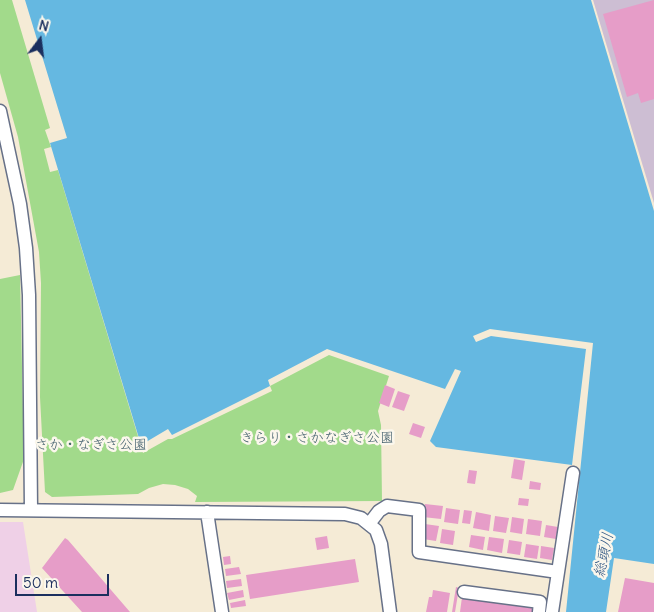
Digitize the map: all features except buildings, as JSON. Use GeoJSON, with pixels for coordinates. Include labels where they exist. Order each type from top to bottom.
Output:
{"type":"FeatureCollection","features":[{"type":"Feature","properties":{"kind":"street"},"geometry":{"type":"LineString","coordinates":[[0,111],[20,204],[26,248],[29,294],[31,510]]}},
{"type":"Feature","properties":{"kind":"street"},"geometry":{"type":"LineString","coordinates":[[552,612],[573,473]]}},
{"type":"Feature","properties":{"kind":"street"},"geometry":{"type":"LineString","coordinates":[[369,524],[379,511],[387,506],[419,510],[419,552],[558,572]]}},
{"type":"Feature","properties":{"kind":"street"},"geometry":{"type":"LineString","coordinates":[[0,510],[345,514],[361,518],[376,530],[381,544],[390,612]]}},
{"type":"Feature","properties":{"kind":"street"},"geometry":{"type":"LineString","coordinates":[[207,512],[222,612]]}},
{"type":"Feature","properties":{"kind":"street"},"geometry":{"type":"LineString","coordinates":[[464,592],[540,602],[539,612]]}},
{"type":"Feature","properties":{"kind":"shaded area"},"geometry":{"type":"Polygon","coordinates":[[[593,0],[654,0],[654,203],[593,0]]]}},
{"type":"Feature","properties":{"kind":"shaded area"},"geometry":{"type":"Polygon","coordinates":[[[0,522],[23,522],[37,612],[0,612],[0,522]]]}},
{"type":"Feature","properties":{"kind":"green space"},"geometry":{"type":"Polygon","coordinates":[[[0,0],[12,0],[50,128],[45,130],[51,147],[44,149],[50,172],[58,170],[143,453],[168,439],[172,439],[272,391],[270,386],[329,355],[389,376],[378,411],[381,425],[382,501],[195,502],[197,496],[188,489],[163,484],[138,494],[52,497],[45,492],[40,397],[41,283],[39,252],[18,137],[0,73],[0,0]]]}},
{"type":"Feature","properties":{"kind":"green space"},"geometry":{"type":"Polygon","coordinates":[[[20,275],[24,459],[13,490],[0,493],[0,279],[20,275]]]}},
{"type":"Feature","properties":{"kind":"water","name":"総頭川"},"geometry":{"type":"Polygon","coordinates":[[[25,0],[591,0],[654,211],[654,564],[614,558],[606,612],[566,612],[593,343],[490,329],[473,336],[476,342],[491,336],[586,349],[572,465],[436,447],[430,441],[461,371],[455,369],[445,389],[327,349],[268,380],[270,386],[172,435],[168,429],[141,445],[50,143],[67,138],[25,0]]]}},
{"type":"Feature","properties":{"kind":"park label","name":"きらり・さかなぎさ公園"},"geometry":{"type":"Point","coordinates":[317,438]}},
{"type":"Feature","properties":{"kind":"park label","name":"さか・なぎさ公園"},"geometry":{"type":"Point","coordinates":[91,445]}}]}
